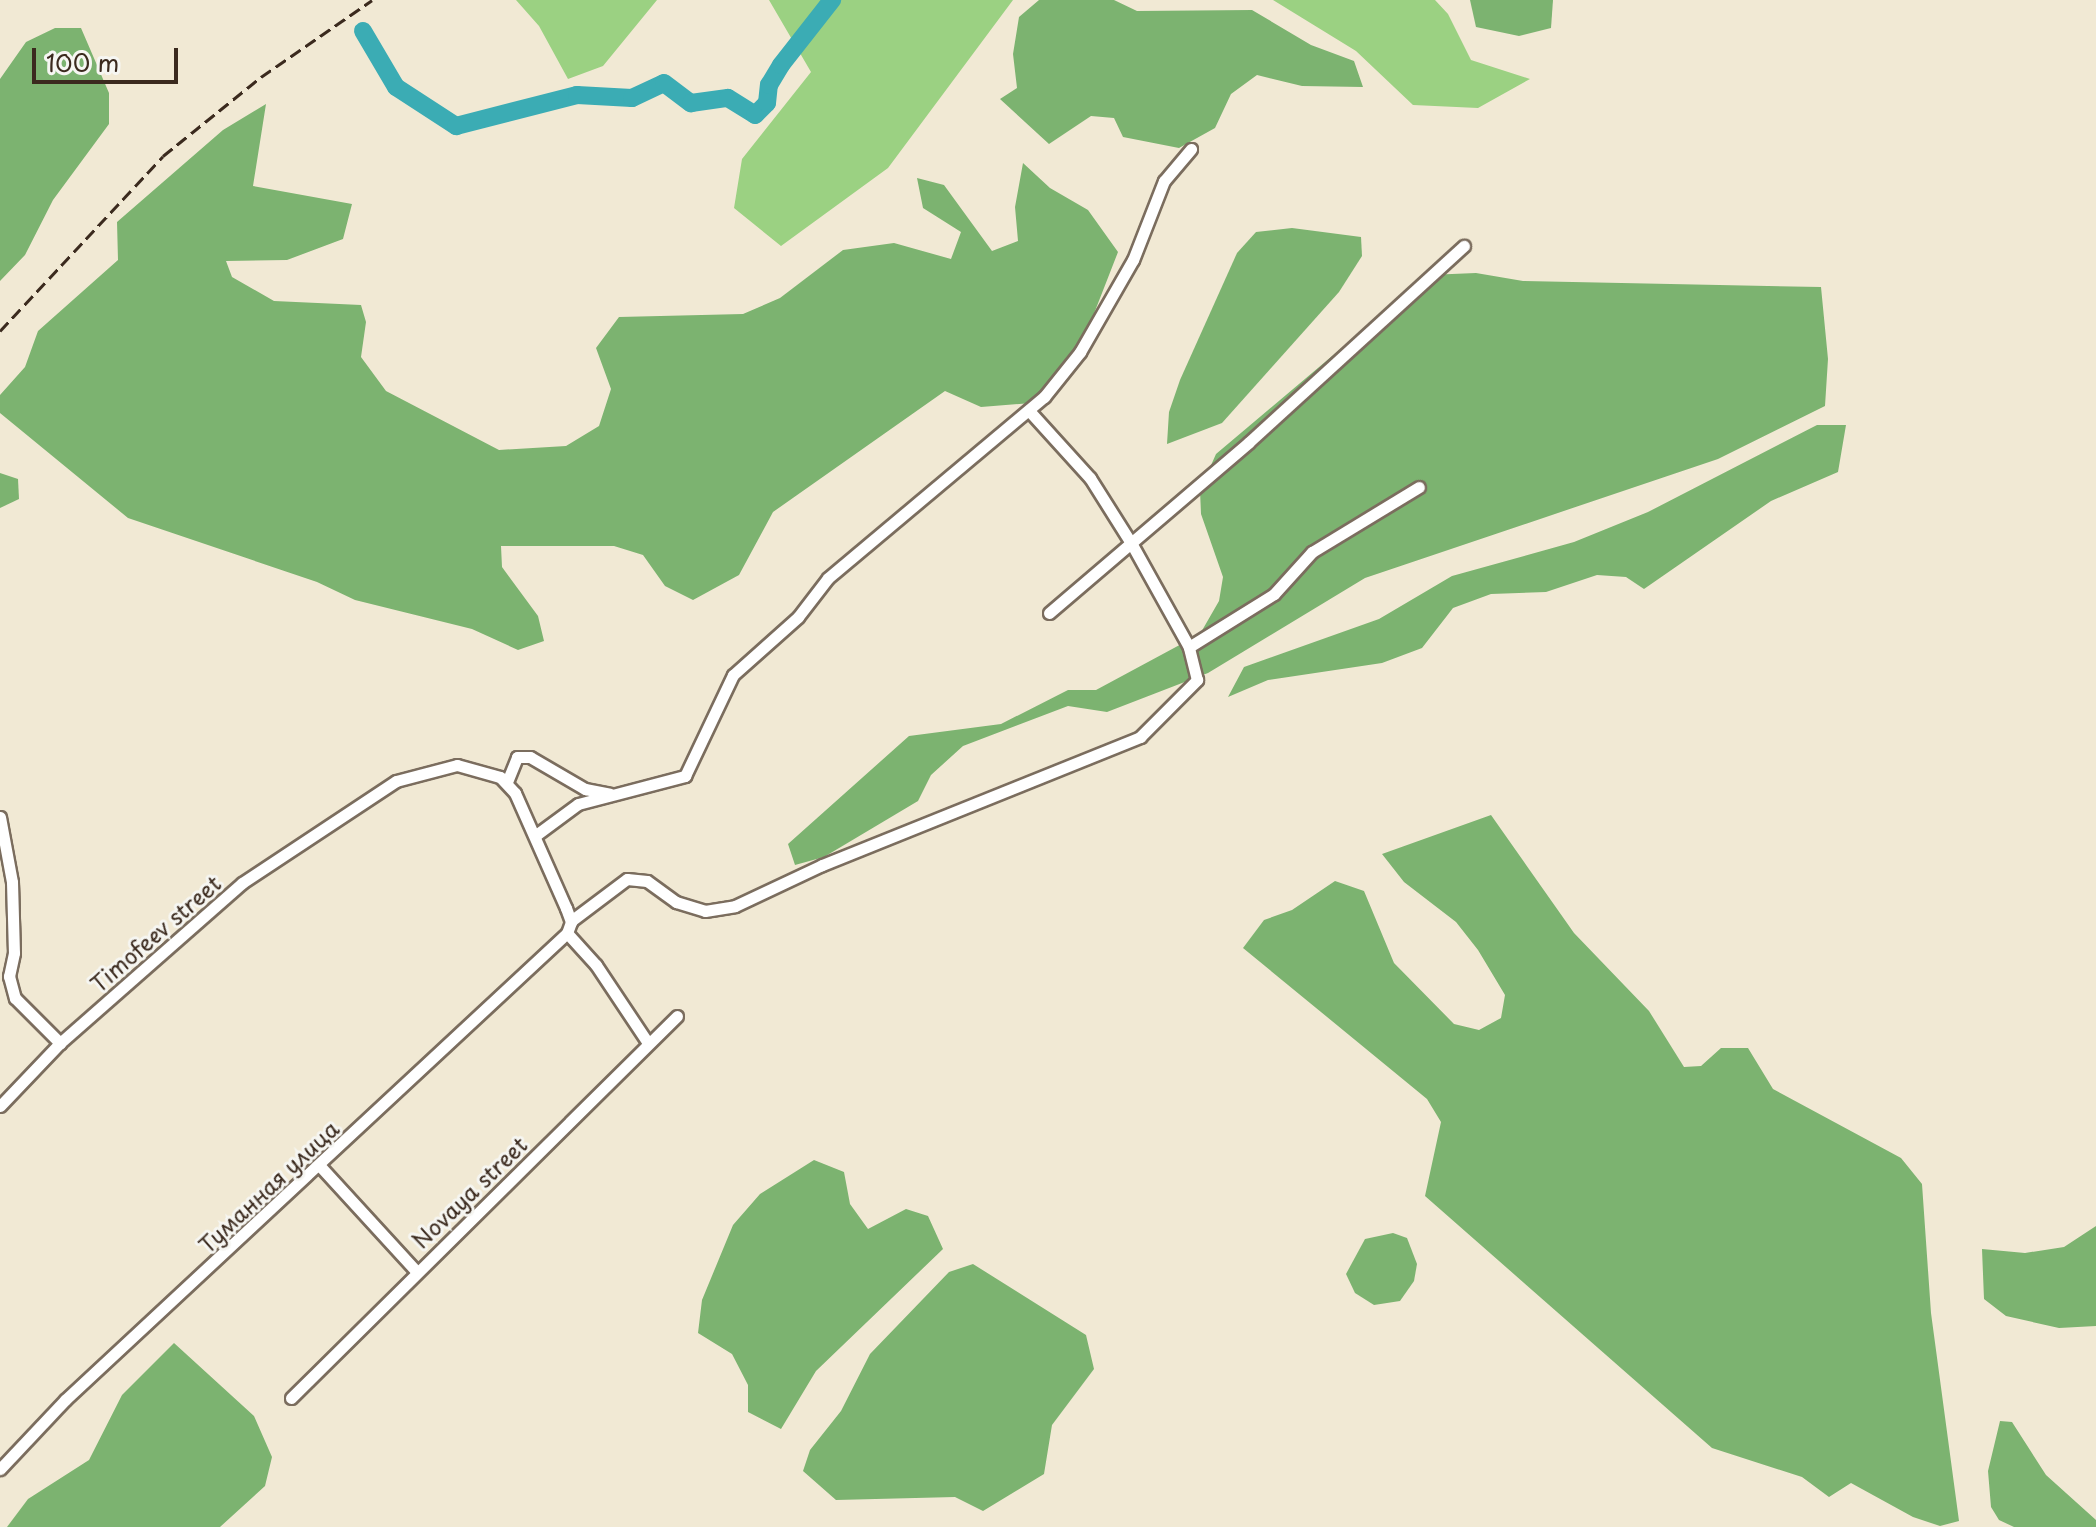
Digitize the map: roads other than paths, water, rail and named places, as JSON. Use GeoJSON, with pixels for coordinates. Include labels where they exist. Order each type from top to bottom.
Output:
{"type":"FeatureCollection","features":[{"type":"Feature","properties":{"kind":"street"},"geometry":{"type":"LineString","coordinates":[[536,835],[578,804],[685,776],[733,675],[798,617],[828,578],[1031,413],[1080,352],[1133,260],[1164,181],[1191,149]]}},
{"type":"Feature","properties":{"kind":"street"},"geometry":{"type":"LineString","coordinates":[[1049,613],[1464,246]]}},
{"type":"Feature","properties":{"kind":"street"},"geometry":{"type":"LineString","coordinates":[[648,1043],[596,965],[567,933],[571,921],[627,879],[647,881],[676,902],[705,911],[735,906],[822,865],[1140,737],[1197,680],[1189,647],[1131,543],[1090,478],[1031,413]]}},
{"type":"Feature","properties":{"kind":"street"},"geometry":{"type":"LineString","coordinates":[[1189,647],[1274,594],[1312,552],[1419,487]]}},
{"type":"Feature","properties":{"kind":"street"},"geometry":{"type":"LineString","coordinates":[[571,921],[536,835],[507,782],[517,757],[530,757],[585,789],[615,795]]}},
{"type":"Feature","properties":{"kind":"street","name":"Timofeev street"},"geometry":{"type":"LineString","coordinates":[[0,1106],[60,1043],[242,883],[396,781],[443,767],[469,766],[507,782]]}},
{"type":"Feature","properties":{"kind":"street"},"geometry":{"type":"LineString","coordinates":[[0,817],[12,882],[12,987],[33,1020],[60,1043]]}},
{"type":"Feature","properties":{"kind":"street","name":"Туманная улица"},"geometry":{"type":"LineString","coordinates":[[0,1469],[65,1400],[567,933]]}},
{"type":"Feature","properties":{"kind":"street","name":"Novaya street"},"geometry":{"type":"LineString","coordinates":[[291,1398],[677,1016]]}},
{"type":"Feature","properties":{"kind":"street"},"geometry":{"type":"LineString","coordinates":[[319,1165],[416,1271]]}},
{"type":"Feature","properties":{"kind":"waterway"},"geometry":{"type":"LineString","coordinates":[[363,31],[396,87],[456,126],[577,95],[632,98],[664,83],[691,103],[728,98],[755,115],[767,103],[769,85],[781,65],[832,0]]}},
{"type":"Feature","properties":{"kind":"railway"},"geometry":{"type":"LineString","coordinates":[[0,331],[163,156],[261,77],[372,0]]}}]}
